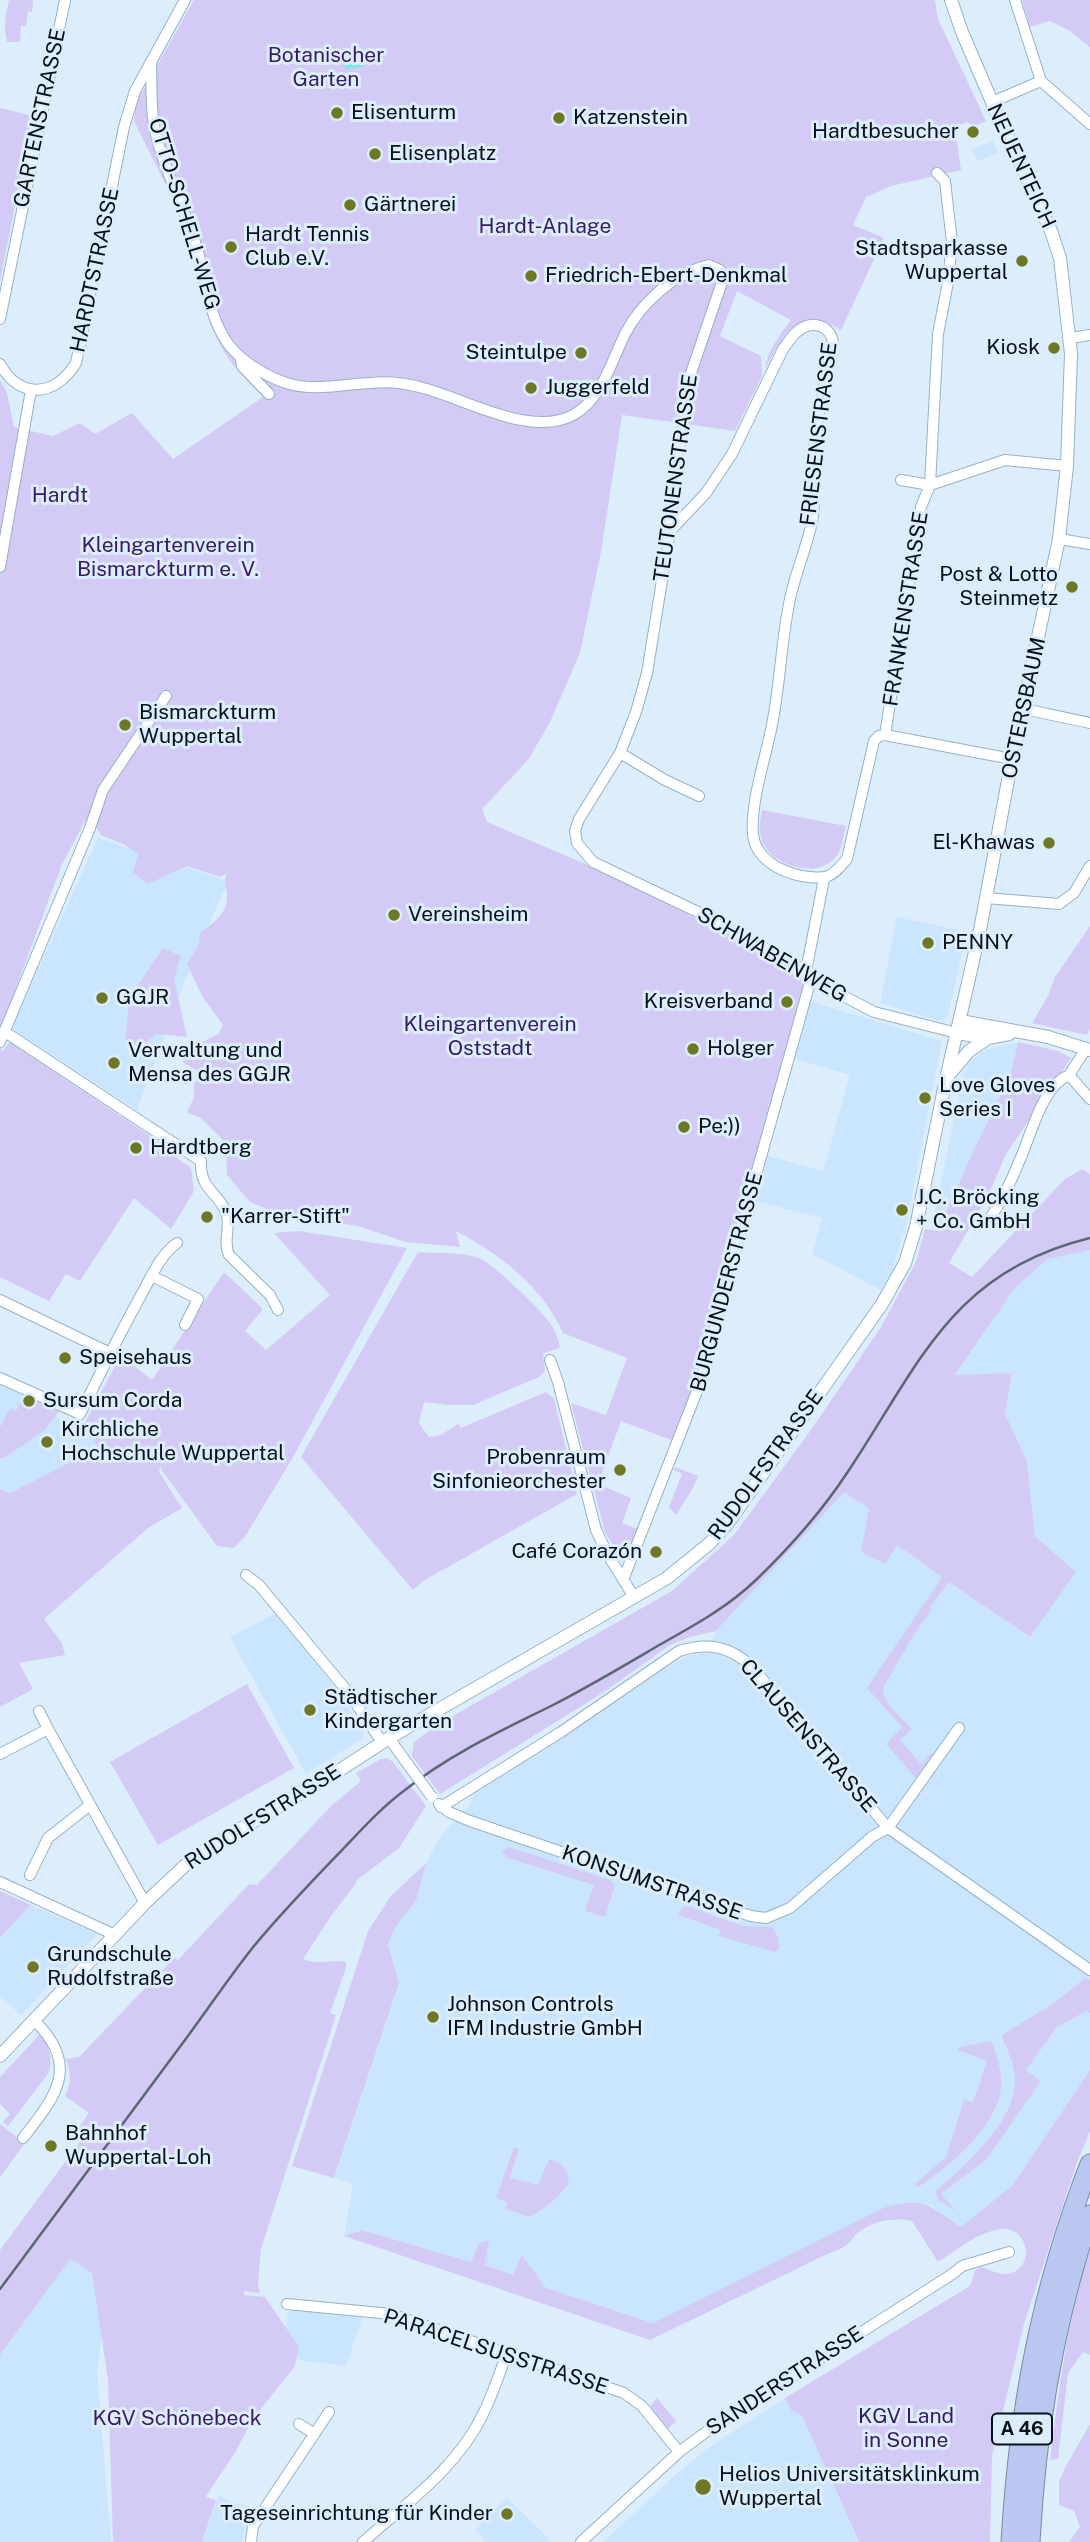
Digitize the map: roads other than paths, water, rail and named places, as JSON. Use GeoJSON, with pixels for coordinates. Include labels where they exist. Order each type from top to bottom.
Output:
{"type":"FeatureCollection","features":[{"type":"Feature","properties":{"kind":"highway","name":"A 46"},"geometry":{"type":"LineString","coordinates":[[1030,2542],[1051,2314],[1064,2234],[1090,2164]]}},
{"type":"Feature","properties":{"kind":"highway","name":"A 46"},"geometry":{"type":"LineString","coordinates":[[1012,2542],[1017,2469],[1028,2381],[1090,2215]]}},
{"type":"Feature","properties":{"kind":"street","name":"GARTENSTRASSE"},"geometry":{"type":"LineString","coordinates":[[0,319],[65,0]]}},
{"type":"Feature","properties":{"kind":"street","name":"HARDTSTRASSE"},"geometry":{"type":"LineString","coordinates":[[32,390],[49,387],[64,378],[76,363],[124,127],[135,91],[185,0]]}},
{"type":"Feature","properties":{"kind":"street","name":"NEUENTEICH"},"geometry":{"type":"LineString","coordinates":[[951,0],[992,102],[1055,240],[1064,277],[1071,338]]}},
{"type":"Feature","properties":{"kind":"street"},"geometry":{"type":"LineString","coordinates":[[1015,0],[1041,81],[1090,124]]}},
{"type":"Feature","properties":{"kind":"street","name":"OTTO-SCHELL-WEG"},"geometry":{"type":"LineString","coordinates":[[151,62],[155,132],[196,246],[212,311],[224,337],[241,358],[266,374],[299,386],[403,384],[424,388],[479,407]]}},
{"type":"Feature","properties":{"kind":"street"},"geometry":{"type":"LineString","coordinates":[[992,102],[1041,81]]}},
{"type":"Feature","properties":{"kind":"street","name":"FRANKENSTRASSE"},"geometry":{"type":"LineString","coordinates":[[885,735],[921,506],[930,485],[939,334],[952,242],[946,181],[937,173]]}},
{"type":"Feature","properties":{"kind":"street","name":"TEUTONENSTRASSE"},"geometry":{"type":"LineString","coordinates":[[479,407],[525,421],[554,422],[575,414],[597,391],[626,333],[644,306],[685,275],[702,267],[714,266],[722,274],[722,282],[691,373],[673,485],[670,531],[647,673],[620,753],[579,819],[575,831],[578,843],[593,862]]}},
{"type":"Feature","properties":{"kind":"street","name":"FRIESENSTRASSE"},"geometry":{"type":"LineString","coordinates":[[670,531],[706,493],[732,454],[788,343],[807,326],[818,325],[828,330],[832,334],[833,343],[815,445],[814,503],[789,603],[773,721],[754,811],[753,835],[757,848],[765,858],[784,870],[824,879]]}},
{"type":"Feature","properties":{"kind":"street"},"geometry":{"type":"LineString","coordinates":[[1071,338],[1090,335]]}},
{"type":"Feature","properties":{"kind":"street","name":"OSTERSBAUM"},"geometry":{"type":"LineString","coordinates":[[959,1027],[1059,539],[1067,466],[1071,338]]}},
{"type":"Feature","properties":{"kind":"street","name":"OTTO-SCHELL-WEG"},"geometry":{"type":"LineString","coordinates":[[241,358],[242,366],[269,394]]}},
{"type":"Feature","properties":{"kind":"street"},"geometry":{"type":"LineString","coordinates":[[0,363],[12,381],[32,390],[0,567]]}},
{"type":"Feature","properties":{"kind":"street"},"geometry":{"type":"LineString","coordinates":[[901,480],[930,485],[1005,460],[1067,466]]}},
{"type":"Feature","properties":{"kind":"street"},"geometry":{"type":"LineString","coordinates":[[1059,539],[1090,544]]}},
{"type":"Feature","properties":{"kind":"street"},"geometry":{"type":"LineString","coordinates":[[166,695],[99,799],[90,828],[2,1037],[201,1161],[201,1174],[205,1185],[216,1196],[226,1213],[226,1247],[229,1255],[270,1295],[278,1311]]}},
{"type":"Feature","properties":{"kind":"street"},"geometry":{"type":"LineString","coordinates":[[1024,709],[1090,723]]}},
{"type":"Feature","properties":{"kind":"street"},"geometry":{"type":"LineString","coordinates":[[824,879],[837,871],[847,859],[874,741],[879,736],[1013,760]]}},
{"type":"Feature","properties":{"kind":"street"},"geometry":{"type":"LineString","coordinates":[[620,753],[699,796]]}},
{"type":"Feature","properties":{"kind":"street","name":"SCHWABENWEG"},"geometry":{"type":"LineString","coordinates":[[593,862],[700,913],[874,1012],[959,1027]]}},
{"type":"Feature","properties":{"kind":"street"},"geometry":{"type":"LineString","coordinates":[[986,898],[1059,904],[1074,893],[1090,866]]}},
{"type":"Feature","properties":{"kind":"street","name":"BURGUNDERSTRASSE"},"geometry":{"type":"LineString","coordinates":[[623,1580],[701,1381],[808,975],[824,879]]}},
{"type":"Feature","properties":{"kind":"street"},"geometry":{"type":"LineString","coordinates":[[959,1027],[1020,1033],[1055,1039],[1088,1049],[1069,1075],[1059,1079],[1039,1110],[1020,1162],[989,1220]]}},
{"type":"Feature","properties":{"kind":"street"},"geometry":{"type":"LineString","coordinates":[[959,1027],[988,1038]]}},
{"type":"Feature","properties":{"kind":"street","name":"RUDOLFSTRASSE"},"geometry":{"type":"LineString","coordinates":[[0,2056],[145,1903],[195,1856],[340,1770],[385,1740],[634,1597],[688,1562],[728,1523],[896,1282],[905,1263],[916,1227],[959,1027]]}},
{"type":"Feature","properties":{"kind":"street"},"geometry":{"type":"LineString","coordinates":[[946,1079],[969,1051],[988,1038],[1020,1033]]}},
{"type":"Feature","properties":{"kind":"street"},"geometry":{"type":"LineString","coordinates":[[1069,1075],[1090,1099]]}},
{"type":"Feature","properties":{"kind":"street"},"geometry":{"type":"LineString","coordinates":[[0,1378],[80,1413],[152,1276],[169,1250],[177,1243]]}},
{"type":"Feature","properties":{"kind":"street"},"geometry":{"type":"LineString","coordinates":[[152,1276],[198,1299],[185,1325]]}},
{"type":"Feature","properties":{"kind":"street"},"geometry":{"type":"LineString","coordinates":[[0,1300],[110,1353]]}},
{"type":"Feature","properties":{"kind":"street"},"geometry":{"type":"LineString","coordinates":[[550,1360],[596,1530],[634,1597]]}},
{"type":"Feature","properties":{"kind":"street"},"geometry":{"type":"LineString","coordinates":[[246,1575],[259,1585],[317,1653],[385,1740]]}},
{"type":"Feature","properties":{"kind":"street","name":"CLAUSENSTRASSE"},"geometry":{"type":"LineString","coordinates":[[441,1807],[561,1732],[679,1651],[701,1645],[712,1646],[733,1652],[753,1668],[888,1828],[1090,1970]]}},
{"type":"Feature","properties":{"kind":"street"},"geometry":{"type":"LineString","coordinates":[[39,1711],[145,1903]]}},
{"type":"Feature","properties":{"kind":"street","name":"KONSUMSTRASSE"},"geometry":{"type":"LineString","coordinates":[[385,1740],[441,1807],[470,1821],[751,1916],[766,1918],[790,1908],[873,1836],[888,1828],[959,1728]]}},
{"type":"Feature","properties":{"kind":"street"},"geometry":{"type":"LineString","coordinates":[[0,1754],[48,1729]]}},
{"type":"Feature","properties":{"kind":"street"},"geometry":{"type":"LineString","coordinates":[[30,1875],[48,1838],[90,1805]]}},
{"type":"Feature","properties":{"kind":"street"},"geometry":{"type":"LineString","coordinates":[[0,1882],[115,1935]]}},
{"type":"Feature","properties":{"kind":"street"},"geometry":{"type":"LineString","coordinates":[[23,2138],[50,2103],[61,2076],[60,2057],[51,2039],[34,2021]]}},
{"type":"Feature","properties":{"kind":"street","name":"SANDERSTRASSE"},"geometry":{"type":"LineString","coordinates":[[581,2542],[679,2452],[772,2388],[921,2295],[962,2266],[1009,2252]]}},
{"type":"Feature","properties":{"kind":"street","name":"PARACELSUSSTRASSE"},"geometry":{"type":"LineString","coordinates":[[287,2304],[391,2314],[624,2393],[642,2406],[679,2452]]}},
{"type":"Feature","properties":{"kind":"street"},"geometry":{"type":"LineString","coordinates":[[363,2542],[421,2491],[467,2441],[483,2415],[507,2354]]}},
{"type":"Feature","properties":{"kind":"street"},"geometry":{"type":"LineString","coordinates":[[251,2542],[253,2526],[329,2412]]}},
{"type":"Feature","properties":{"kind":"street"},"geometry":{"type":"LineString","coordinates":[[299,2424],[313,2433]]}},
{"type":"Feature","properties":{"kind":"railway"},"geometry":{"type":"LineString","coordinates":[[0,2289],[254,1946],[373,1818],[422,1777],[458,1754],[594,1683],[735,1598],[769,1567],[816,1515],[847,1473],[919,1361],[943,1328],[971,1299],[1003,1274],[1042,1253],[1090,1238]]}},
{"type":"Feature","properties":{"kind":"place","name":"Elisenturm"},"geometry":{"type":"Point","coordinates":[337,113]}},
{"type":"Feature","properties":{"kind":"place","name":"Katzenstein"},"geometry":{"type":"Point","coordinates":[559,118]}},
{"type":"Feature","properties":{"kind":"place","name":"Hardtbesucher"},"geometry":{"type":"Point","coordinates":[973,132]}},
{"type":"Feature","properties":{"kind":"place","name":"Elisenplatz"},"geometry":{"type":"Point","coordinates":[375,154]}},
{"type":"Feature","properties":{"kind":"place","name":"Gärtnerei"},"geometry":{"type":"Point","coordinates":[350,205]}},
{"type":"Feature","properties":{"kind":"place","name":"Hardt Tennis Club e.V."},"geometry":{"type":"Point","coordinates":[231,247]}},
{"type":"Feature","properties":{"kind":"place","name":"Stadtsparkasse Wuppertal"},"geometry":{"type":"Point","coordinates":[1022,261]}},
{"type":"Feature","properties":{"kind":"place","name":"Friedrich-Ebert-Denkmal"},"geometry":{"type":"Point","coordinates":[531,276]}},
{"type":"Feature","properties":{"kind":"place","name":"Kiosk"},"geometry":{"type":"Point","coordinates":[1054,348]}},
{"type":"Feature","properties":{"kind":"place","name":"Steintulpe"},"geometry":{"type":"Point","coordinates":[581,353]}},
{"type":"Feature","properties":{"kind":"place","name":"Juggerfeld"},"geometry":{"type":"Point","coordinates":[531,388]}},
{"type":"Feature","properties":{"kind":"place","name":"Post & Lotto Steinmetz"},"geometry":{"type":"Point","coordinates":[1072,587]}},
{"type":"Feature","properties":{"kind":"place","name":"Bismarckturm Wuppertal"},"geometry":{"type":"Point","coordinates":[125,725]}},
{"type":"Feature","properties":{"kind":"place","name":"El-Khawas"},"geometry":{"type":"Point","coordinates":[1049,843]}},
{"type":"Feature","properties":{"kind":"place","name":"Vereinsheim"},"geometry":{"type":"Point","coordinates":[394,915]}},
{"type":"Feature","properties":{"kind":"place","name":"PENNY"},"geometry":{"type":"Point","coordinates":[928,943]}},
{"type":"Feature","properties":{"kind":"place","name":"GGJR"},"geometry":{"type":"Point","coordinates":[102,998]}},
{"type":"Feature","properties":{"kind":"place","name":"Kreisverband"},"geometry":{"type":"Point","coordinates":[787,1002]}},
{"type":"Feature","properties":{"kind":"place","name":"Holger"},"geometry":{"type":"Point","coordinates":[693,1049]}},
{"type":"Feature","properties":{"kind":"place","name":"Verwaltung und Mensa des GGJR"},"geometry":{"type":"Point","coordinates":[114,1063]}},
{"type":"Feature","properties":{"kind":"place","name":"Love Gloves Series I"},"geometry":{"type":"Point","coordinates":[925,1098]}},
{"type":"Feature","properties":{"kind":"place","name":"Pe:))"},"geometry":{"type":"Point","coordinates":[684,1127]}},
{"type":"Feature","properties":{"kind":"place","name":"Hardtberg"},"geometry":{"type":"Point","coordinates":[136,1148]}},
{"type":"Feature","properties":{"kind":"place","name":"J.C. Bröcking + Co. GmbH"},"geometry":{"type":"Point","coordinates":[902,1210]}},
{"type":"Feature","properties":{"kind":"place","name":"\"Karrer-Stift\""},"geometry":{"type":"Point","coordinates":[207,1217]}},
{"type":"Feature","properties":{"kind":"place","name":"Speisehaus"},"geometry":{"type":"Point","coordinates":[65,1358]}},
{"type":"Feature","properties":{"kind":"place","name":"Sursum Corda"},"geometry":{"type":"Point","coordinates":[29,1401]}},
{"type":"Feature","properties":{"kind":"place","name":"Kirchliche Hochschule Wuppertal"},"geometry":{"type":"Point","coordinates":[47,1442]}},
{"type":"Feature","properties":{"kind":"place","name":"Probenraum Sinfonieorchester"},"geometry":{"type":"Point","coordinates":[620,1470]}},
{"type":"Feature","properties":{"kind":"place","name":"Café Corazón"},"geometry":{"type":"Point","coordinates":[656,1552]}},
{"type":"Feature","properties":{"kind":"place","name":"Städtischer Kindergarten"},"geometry":{"type":"Point","coordinates":[310,1710]}},
{"type":"Feature","properties":{"kind":"place","name":"Grundschule Rudolfstraße"},"geometry":{"type":"Point","coordinates":[33,1967]}},
{"type":"Feature","properties":{"kind":"place","name":"Johnson Controls IFM Industrie GmbH"},"geometry":{"type":"Point","coordinates":[433,2017]}},
{"type":"Feature","properties":{"kind":"place","name":"Bahnhof Wuppertal-Loh"},"geometry":{"type":"Point","coordinates":[51,2146]}},
{"type":"Feature","properties":{"kind":"place","name":"Helios Universitätsklinkum Wuppertal"},"geometry":{"type":"Point","coordinates":[703,2487]}},
{"type":"Feature","properties":{"kind":"place","name":"Tageseinrichtung für Kinder"},"geometry":{"type":"Point","coordinates":[507,2514]}},
{"type":"Feature","properties":{"kind":"park label","name":"Botanischer Garten"},"geometry":{"type":"Point","coordinates":[326,68]}},
{"type":"Feature","properties":{"kind":"park label","name":"Hardt-Anlage"},"geometry":{"type":"Point","coordinates":[545,227]}},
{"type":"Feature","properties":{"kind":"park label","name":"Hardt"},"geometry":{"type":"Point","coordinates":[60,496]}},
{"type":"Feature","properties":{"kind":"park label","name":"Kleingartenverein Bismarckturm e. V."},"geometry":{"type":"Point","coordinates":[168,558]}},
{"type":"Feature","properties":{"kind":"park label","name":"Kleingartenverein Oststadt"},"geometry":{"type":"Point","coordinates":[490,1037]}},
{"type":"Feature","properties":{"kind":"park label","name":"KGV Schönebeck"},"geometry":{"type":"Point","coordinates":[177,2419]}},
{"type":"Feature","properties":{"kind":"park label","name":"KGV Land in Sonne"},"geometry":{"type":"Point","coordinates":[906,2429]}}]}
